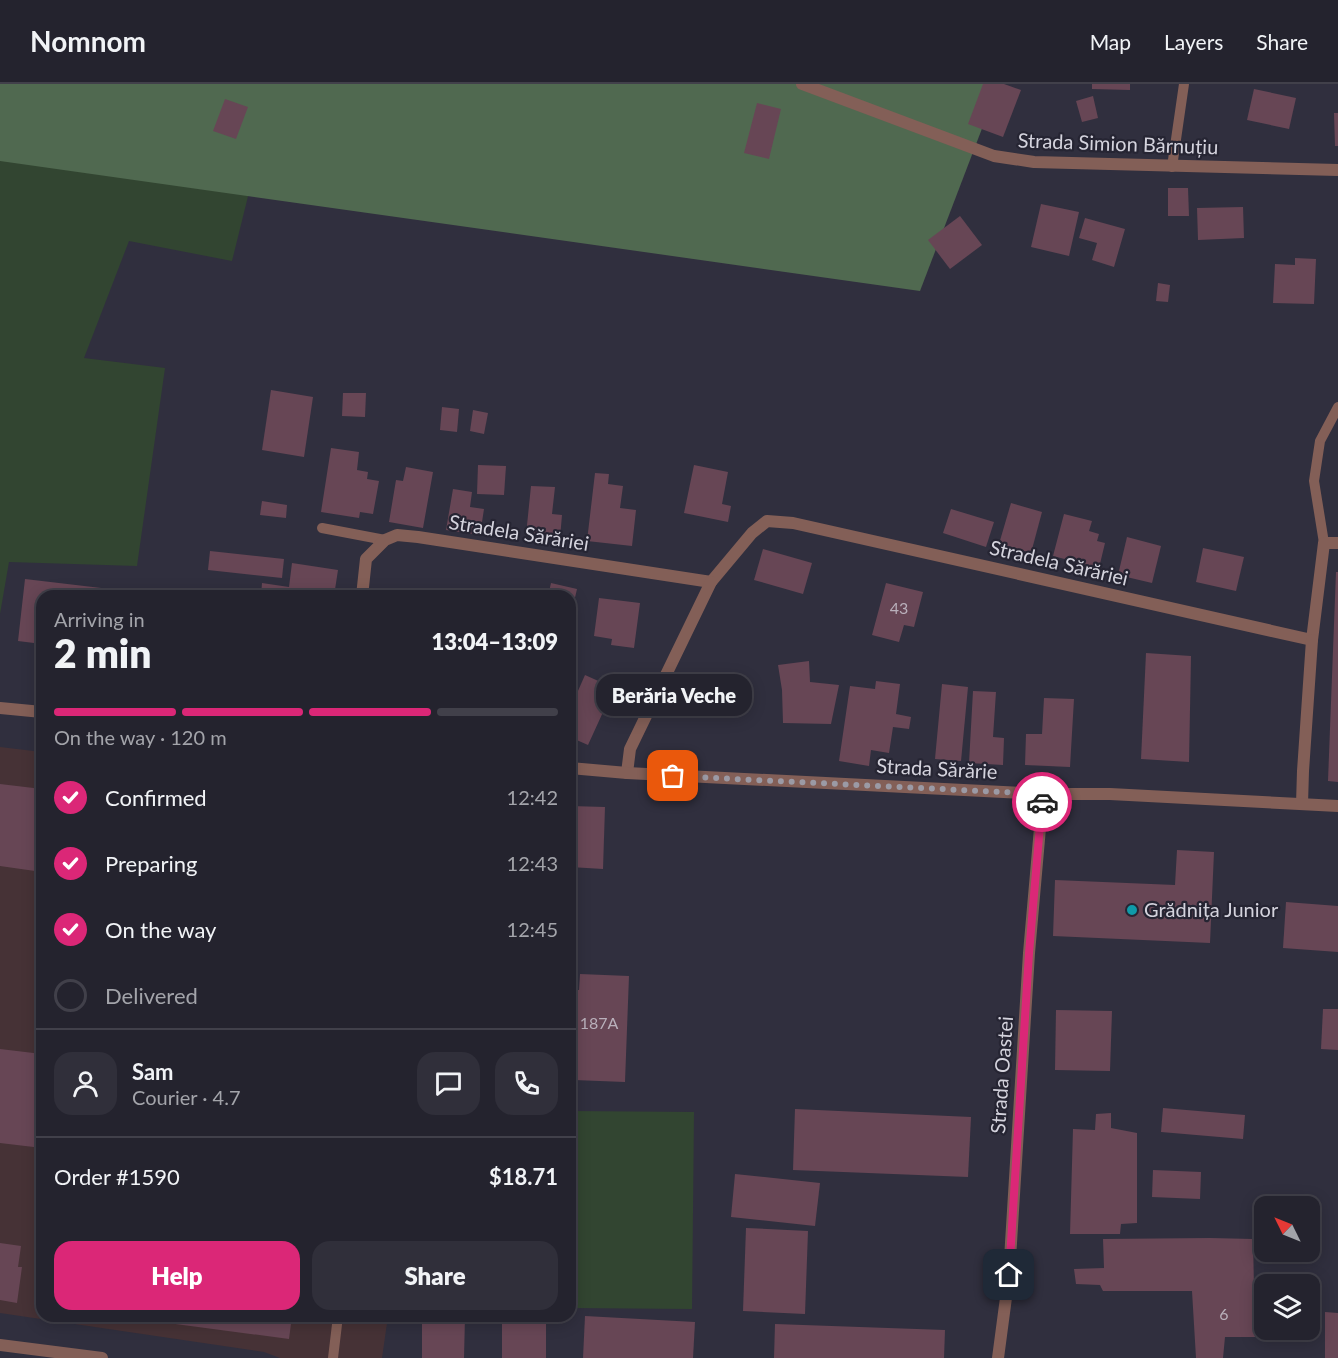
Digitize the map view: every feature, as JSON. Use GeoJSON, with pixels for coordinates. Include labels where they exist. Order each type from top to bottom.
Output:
{"type":"FeatureCollection","features":[{"type":"Feature","properties":{"kind":"street","name":"Strada Simion Bărnuțiu"},"geometry":{"type":"LineString","coordinates":[[802,84],[993,156],[1034,162],[1338,170]]}},
{"type":"Feature","properties":{"kind":"street","name":"Stradela Sărăriei"},"geometry":{"type":"LineString","coordinates":[[627,774],[630,748],[711,582],[766,521],[793,523],[1312,640]]}},
{"type":"Feature","properties":{"kind":"street","name":"Stradela Sărăriei"},"geometry":{"type":"LineString","coordinates":[[385,540],[397,535],[418,537],[711,582]]}},
{"type":"Feature","properties":{"kind":"street"},"geometry":{"type":"LineString","coordinates":[[363,590],[366,559],[385,540]]}},
{"type":"Feature","properties":{"kind":"street"},"geometry":{"type":"LineString","coordinates":[[1302,804],[1312,640],[1324,543],[1338,543]]}},
{"type":"Feature","properties":{"kind":"street"},"geometry":{"type":"LineString","coordinates":[[0,708],[36,711]]}},
{"type":"Feature","properties":{"kind":"street","name":"Strada Sărărie"},"geometry":{"type":"LineString","coordinates":[[576,769],[627,774],[1338,806]]}},
{"type":"Feature","properties":{"kind":"street","name":"Strada Oastei"},"geometry":{"type":"LineString","coordinates":[[998,1358],[1009,1275],[1029,953],[1043,794]]}},
{"type":"Feature","properties":{"kind":"street"},"geometry":{"type":"LineString","coordinates":[[0,1345],[102,1358]]}},
{"type":"Feature","properties":{"kind":"lane"},"geometry":{"type":"LineString","coordinates":[[1172,167],[1184,84]]}},
{"type":"Feature","properties":{"kind":"lane"},"geometry":{"type":"LineString","coordinates":[[1324,543],[1314,481],[1320,441],[1338,407]]}},
{"type":"Feature","properties":{"kind":"lane"},"geometry":{"type":"LineString","coordinates":[[322,528],[385,540]]}},
{"type":"Feature","properties":{"kind":"lane"},"geometry":{"type":"LineString","coordinates":[[333,1358],[337,1322]]}},
{"type":"Feature","properties":{"kind":"shaded area"},"geometry":{"type":"Polygon","coordinates":[[[0,747],[36,751],[36,1318],[0,1313],[0,747]]]}},
{"type":"Feature","properties":{"kind":"shaded area"},"geometry":{"type":"Polygon","coordinates":[[[61,1322],[387,1322],[382,1358],[280,1358],[264,1352],[61,1322]]]}},
{"type":"Feature","properties":{"kind":"green space"},"geometry":{"type":"Polygon","coordinates":[[[0,84],[255,168],[232,261],[129,241],[84,358],[165,368],[137,566],[9,562],[0,614],[0,84]]]}},
{"type":"Feature","properties":{"kind":"green space"},"geometry":{"type":"Polygon","coordinates":[[[0,84],[999,84],[920,291],[0,161],[0,84]]]}},
{"type":"Feature","properties":{"kind":"green space"},"geometry":{"type":"Polygon","coordinates":[[[576,1111],[694,1112],[692,1309],[576,1308],[576,1111]]]}},
{"type":"Feature","properties":{"kind":"building"},"geometry":{"type":"Polygon","coordinates":[[[983,84],[1004,84],[1021,90],[1003,137],[968,124],[983,84]]]}},
{"type":"Feature","properties":{"kind":"building"},"geometry":{"type":"Polygon","coordinates":[[[1092,84],[1130,84],[1130,90],[1092,89],[1092,84]]]}},
{"type":"Feature","properties":{"kind":"building"},"geometry":{"type":"Polygon","coordinates":[[[1254,89],[1296,98],[1289,129],[1247,120],[1254,89]]]}},
{"type":"Feature","properties":{"kind":"building"},"geometry":{"type":"Polygon","coordinates":[[[1093,96],[1098,118],[1082,122],[1076,101],[1093,96]]]}},
{"type":"Feature","properties":{"kind":"building"},"geometry":{"type":"Polygon","coordinates":[[[225,99],[248,107],[236,139],[213,131],[225,99]]]}},
{"type":"Feature","properties":{"kind":"building"},"geometry":{"type":"Polygon","coordinates":[[[757,103],[781,109],[769,159],[744,153],[757,103]]]}},
{"type":"Feature","properties":{"kind":"building"},"geometry":{"type":"Polygon","coordinates":[[[1334,113],[1338,113],[1338,146],[1335,146],[1334,113]]]}},
{"type":"Feature","properties":{"kind":"building"},"geometry":{"type":"Polygon","coordinates":[[[1168,188],[1188,188],[1189,216],[1168,216],[1168,188]]]}},
{"type":"Feature","properties":{"kind":"building"},"geometry":{"type":"Polygon","coordinates":[[[1041,204],[1079,212],[1069,256],[1031,247],[1041,204]]]}},
{"type":"Feature","properties":{"kind":"building"},"geometry":{"type":"Polygon","coordinates":[[[1243,207],[1244,238],[1198,240],[1197,208],[1243,207]]]}},
{"type":"Feature","properties":{"kind":"building"},"geometry":{"type":"Polygon","coordinates":[[[960,216],[982,245],[950,269],[928,240],[960,216]]]}},
{"type":"Feature","properties":{"kind":"building"},"geometry":{"type":"Polygon","coordinates":[[[1085,218],[1125,229],[1114,267],[1092,260],[1097,243],[1079,238],[1085,218]]]}},
{"type":"Feature","properties":{"kind":"building"},"geometry":{"type":"Polygon","coordinates":[[[1295,258],[1316,259],[1314,304],[1273,303],[1275,264],[1295,265],[1295,258]]]}},
{"type":"Feature","properties":{"kind":"building"},"geometry":{"type":"Polygon","coordinates":[[[1158,283],[1170,285],[1168,302],[1156,301],[1158,283]]]}},
{"type":"Feature","properties":{"kind":"building"},"geometry":{"type":"Polygon","coordinates":[[[271,390],[313,397],[304,457],[262,450],[271,390]]]}},
{"type":"Feature","properties":{"kind":"building"},"geometry":{"type":"Polygon","coordinates":[[[343,393],[366,393],[365,417],[342,416],[343,393]]]}},
{"type":"Feature","properties":{"kind":"building"},"geometry":{"type":"Polygon","coordinates":[[[442,407],[459,409],[457,432],[440,430],[442,407]]]}},
{"type":"Feature","properties":{"kind":"building"},"geometry":{"type":"Polygon","coordinates":[[[473,410],[488,413],[484,434],[470,431],[473,410]]]}},
{"type":"Feature","properties":{"kind":"building"},"geometry":{"type":"Polygon","coordinates":[[[331,448],[359,452],[357,470],[368,472],[367,479],[379,481],[373,514],[360,512],[359,518],[321,512],[331,448]]]}},
{"type":"Feature","properties":{"kind":"building"},"geometry":{"type":"Polygon","coordinates":[[[478,465],[506,466],[504,495],[477,494],[478,465]]]}},
{"type":"Feature","properties":{"kind":"building"},"geometry":{"type":"Polygon","coordinates":[[[694,465],[728,472],[722,504],[731,506],[728,522],[684,513],[694,465]]]}},
{"type":"Feature","properties":{"kind":"building"},"geometry":{"type":"Polygon","coordinates":[[[406,467],[433,472],[423,528],[389,522],[396,480],[403,481],[406,467]]]}},
{"type":"Feature","properties":{"kind":"building"},"geometry":{"type":"Polygon","coordinates":[[[595,473],[609,474],[608,484],[623,486],[620,508],[636,510],[632,546],[587,541],[595,473]]]}},
{"type":"Feature","properties":{"kind":"building"},"geometry":{"type":"Polygon","coordinates":[[[531,486],[555,487],[552,514],[562,515],[560,538],[526,535],[531,486]]]}},
{"type":"Feature","properties":{"kind":"building"},"geometry":{"type":"Polygon","coordinates":[[[453,489],[472,492],[470,507],[484,509],[480,535],[446,530],[453,489]]]}},
{"type":"Feature","properties":{"kind":"building"},"geometry":{"type":"Polygon","coordinates":[[[262,501],[287,505],[286,518],[260,515],[262,501]]]}},
{"type":"Feature","properties":{"kind":"building"},"geometry":{"type":"Polygon","coordinates":[[[1011,503],[1042,512],[1031,553],[999,544],[1011,503]]]}},
{"type":"Feature","properties":{"kind":"building"},"geometry":{"type":"Polygon","coordinates":[[[951,509],[994,522],[986,547],[943,533],[951,509]]]}},
{"type":"Feature","properties":{"kind":"building"},"geometry":{"type":"Polygon","coordinates":[[[1064,514],[1092,521],[1089,531],[1099,534],[1097,541],[1105,543],[1099,568],[1053,556],[1064,514]]]}},
{"type":"Feature","properties":{"kind":"building"},"geometry":{"type":"Polygon","coordinates":[[[1127,537],[1161,546],[1152,583],[1118,575],[1127,537]]]}},
{"type":"Feature","properties":{"kind":"building"},"geometry":{"type":"Polygon","coordinates":[[[1203,548],[1244,557],[1236,591],[1196,582],[1203,548]]]}},
{"type":"Feature","properties":{"kind":"building"},"geometry":{"type":"Polygon","coordinates":[[[763,549],[812,563],[803,594],[754,580],[763,549]]]}},
{"type":"Feature","properties":{"kind":"building"},"geometry":{"type":"Polygon","coordinates":[[[210,551],[284,559],[282,578],[208,570],[210,551]]]}},
{"type":"Feature","properties":{"kind":"building"},"geometry":{"type":"Polygon","coordinates":[[[292,563],[338,570],[335,590],[261,590],[262,583],[289,587],[292,563]]]}},
{"type":"Feature","properties":{"kind":"building"},"geometry":{"type":"Polygon","coordinates":[[[1336,572],[1338,572],[1338,782],[1328,781],[1336,572]]]}},
{"type":"Feature","properties":{"kind":"building"},"geometry":{"type":"Polygon","coordinates":[[[25,579],[118,590],[36,590],[36,643],[18,641],[25,579]]]}},
{"type":"Feature","properties":{"kind":"building"},"geometry":{"type":"Polygon","coordinates":[[[551,583],[577,589],[576,593],[576,590],[549,590],[551,583]]]}},
{"type":"Feature","properties":{"kind":"building"},"geometry":{"type":"Polygon","coordinates":[[[886,583],[923,592],[914,627],[904,625],[899,642],[872,635],[886,583]]]}},
{"type":"Feature","properties":{"kind":"building"},"geometry":{"type":"Polygon","coordinates":[[[599,598],[640,603],[634,648],[611,645],[612,639],[594,636],[599,598]]]}},
{"type":"Feature","properties":{"kind":"building"},"geometry":{"type":"Polygon","coordinates":[[[1146,653],[1191,656],[1189,762],[1141,759],[1146,653]]]}},
{"type":"Feature","properties":{"kind":"building"},"geometry":{"type":"Polygon","coordinates":[[[809,661],[810,682],[839,685],[831,724],[783,723],[782,690],[778,665],[809,661]]]}},
{"type":"Feature","properties":{"kind":"building"},"geometry":{"type":"Polygon","coordinates":[[[585,675],[614,688],[588,745],[576,740],[576,695],[585,675]]]}},
{"type":"Feature","properties":{"kind":"building"},"geometry":{"type":"Polygon","coordinates":[[[876,681],[900,684],[896,714],[911,717],[909,729],[893,727],[889,753],[871,750],[869,766],[839,761],[850,686],[875,689],[876,681]]]}},
{"type":"Feature","properties":{"kind":"building"},"geometry":{"type":"Polygon","coordinates":[[[942,684],[968,687],[961,761],[935,759],[942,684]]]}},
{"type":"Feature","properties":{"kind":"building"},"geometry":{"type":"Polygon","coordinates":[[[973,691],[996,692],[993,737],[1004,738],[1003,765],[969,763],[973,691]]]}},
{"type":"Feature","properties":{"kind":"building"},"geometry":{"type":"Polygon","coordinates":[[[1044,698],[1074,699],[1070,767],[1025,765],[1026,734],[1042,734],[1044,698]]]}},
{"type":"Feature","properties":{"kind":"building"},"geometry":{"type":"Polygon","coordinates":[[[0,784],[36,788],[36,871],[0,866],[0,784]]]}},
{"type":"Feature","properties":{"kind":"building"},"geometry":{"type":"Polygon","coordinates":[[[576,806],[605,807],[603,869],[576,867],[576,806]]]}},
{"type":"Feature","properties":{"kind":"building","name":"Grădnița Junior"},"geometry":{"type":"Polygon","coordinates":[[[1177,850],[1214,852],[1210,943],[1053,936],[1055,880],[1175,885],[1177,850]]]}},
{"type":"Feature","properties":{"kind":"building"},"geometry":{"type":"Polygon","coordinates":[[[1286,902],[1338,906],[1338,952],[1283,948],[1286,902]]]}},
{"type":"Feature","properties":{"kind":"building"},"geometry":{"type":"Polygon","coordinates":[[[580,974],[629,976],[625,1082],[576,1080],[576,990],[579,990],[580,974]]]}},
{"type":"Feature","properties":{"kind":"building"},"geometry":{"type":"Polygon","coordinates":[[[1323,1009],[1338,1009],[1338,1050],[1321,1049],[1323,1009]]]}},
{"type":"Feature","properties":{"kind":"building"},"geometry":{"type":"Polygon","coordinates":[[[1056,1010],[1112,1011],[1110,1071],[1055,1070],[1056,1010]]]}},
{"type":"Feature","properties":{"kind":"building"},"geometry":{"type":"Polygon","coordinates":[[[0,1049],[36,1053],[36,1147],[0,1143],[0,1049]]]}},
{"type":"Feature","properties":{"kind":"building"},"geometry":{"type":"Polygon","coordinates":[[[1163,1108],[1245,1115],[1243,1139],[1161,1132],[1163,1108]]]}},
{"type":"Feature","properties":{"kind":"building"},"geometry":{"type":"Polygon","coordinates":[[[795,1109],[971,1117],[968,1177],[793,1170],[795,1109]]]}},
{"type":"Feature","properties":{"kind":"building"},"geometry":{"type":"Polygon","coordinates":[[[1111,1113],[1111,1128],[1137,1133],[1137,1223],[1121,1224],[1120,1234],[1070,1234],[1073,1129],[1095,1130],[1096,1114],[1111,1113]]]}},
{"type":"Feature","properties":{"kind":"building"},"geometry":{"type":"Polygon","coordinates":[[[1153,1170],[1201,1172],[1200,1199],[1152,1197],[1153,1170]]]}},
{"type":"Feature","properties":{"kind":"building"},"geometry":{"type":"Polygon","coordinates":[[[735,1174],[820,1183],[815,1226],[731,1217],[735,1174]]]}},
{"type":"Feature","properties":{"kind":"building"},"geometry":{"type":"Polygon","coordinates":[[[746,1228],[808,1231],[805,1314],[743,1311],[746,1228]]]}},
{"type":"Feature","properties":{"kind":"building"},"geometry":{"type":"Polygon","coordinates":[[[1103,1239],[1253,1239],[1254,1337],[1225,1337],[1223,1358],[1196,1358],[1192,1291],[1103,1291],[1100,1285],[1076,1284],[1074,1269],[1104,1268],[1103,1239]]]}},
{"type":"Feature","properties":{"kind":"building"},"geometry":{"type":"Polygon","coordinates":[[[0,1243],[21,1246],[18,1267],[22,1267],[17,1303],[0,1300],[0,1243]]]}},
{"type":"Feature","properties":{"kind":"building"},"geometry":{"type":"Polygon","coordinates":[[[1325,1312],[1338,1313],[1338,1358],[1325,1358],[1325,1312]]]}},
{"type":"Feature","properties":{"kind":"building"},"geometry":{"type":"Polygon","coordinates":[[[585,1316],[695,1322],[693,1358],[583,1358],[585,1316]]]}},
{"type":"Feature","properties":{"kind":"building"},"geometry":{"type":"Polygon","coordinates":[[[161,1322],[291,1322],[289,1339],[161,1322]]]}},
{"type":"Feature","properties":{"kind":"building"},"geometry":{"type":"Polygon","coordinates":[[[422,1322],[465,1322],[464,1358],[422,1358],[422,1322]]]}},
{"type":"Feature","properties":{"kind":"building"},"geometry":{"type":"Polygon","coordinates":[[[502,1322],[546,1322],[546,1358],[502,1358],[502,1322]]]}},
{"type":"Feature","properties":{"kind":"building"},"geometry":{"type":"Polygon","coordinates":[[[775,1324],[945,1330],[944,1358],[774,1358],[775,1324]]]}},
{"type":"Feature","properties":{"kind":"way so far"},"geometry":{"type":"LineString","coordinates":[[673,776],[1043,794],[1042,802]]}},
{"type":"Feature","properties":{"kind":"place","name":"Berăria Veche"},"geometry":{"type":"Point","coordinates":[673,776]}},
{"type":"Feature","properties":{"kind":"place","name":"Grădnița Junior"},"geometry":{"type":"Point","coordinates":[1132,910]}},
{"type":"Feature","properties":{"kind":"route"},"geometry":{"type":"LineString","coordinates":[[1009,1275],[1029,953],[1042,802]]}}]}
